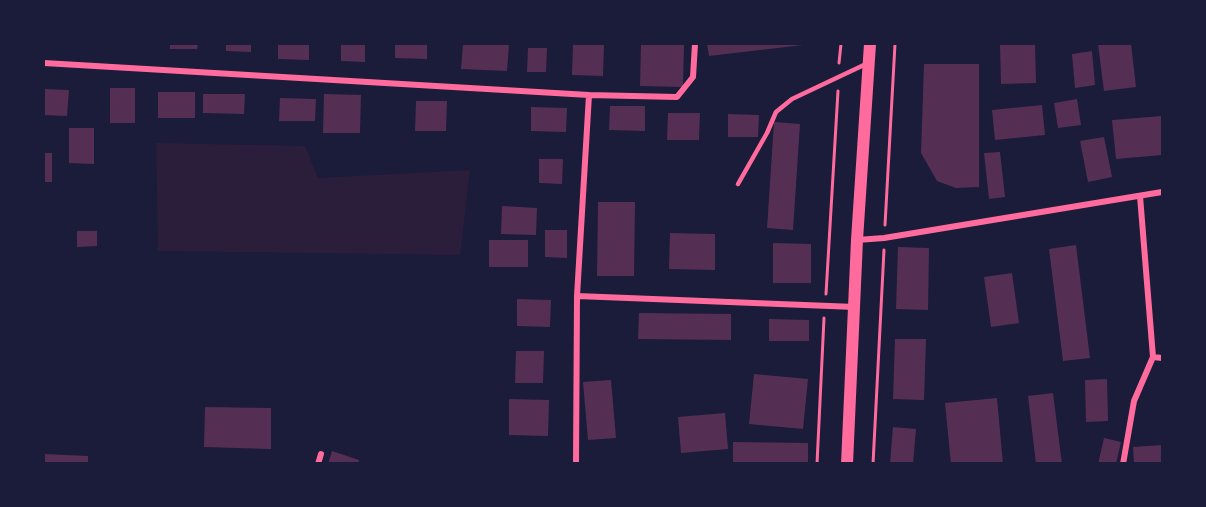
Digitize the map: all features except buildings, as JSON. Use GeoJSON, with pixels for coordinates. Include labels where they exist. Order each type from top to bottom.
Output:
{"type":"FeatureCollection","features":[{"type":"Feature","properties":{"kind":"main road"},"geometry":{"type":"LineString","coordinates":[[847,464],[857,240],[870,44]]}},
{"type":"Feature","properties":{"kind":"street"},"geometry":{"type":"LineString","coordinates":[[44,63],[589,95],[677,97],[693,77],[695,44]]}},
{"type":"Feature","properties":{"kind":"street"},"geometry":{"type":"LineString","coordinates":[[576,464],[577,296],[589,95]]}},
{"type":"Feature","properties":{"kind":"street"},"geometry":{"type":"LineString","coordinates":[[857,240],[884,238],[1162,192]]}},
{"type":"Feature","properties":{"kind":"street"},"geometry":{"type":"LineString","coordinates":[[1123,464],[1134,401],[1153,357],[1140,196]]}},
{"type":"Feature","properties":{"kind":"street"},"geometry":{"type":"LineString","coordinates":[[577,296],[855,307]]}},
{"type":"Feature","properties":{"kind":"street"},"geometry":{"type":"LineString","coordinates":[[1153,357],[1162,358]]}},
{"type":"Feature","properties":{"kind":"street"},"geometry":{"type":"LineString","coordinates":[[318,464],[321,454]]}},
{"type":"Feature","properties":{"kind":"lane"},"geometry":{"type":"LineString","coordinates":[[738,184],[767,134],[776,112],[792,99],[868,63]]}},
{"type":"Feature","properties":{"kind":"path"},"geometry":{"type":"LineString","coordinates":[[817,464],[841,44]]}},
{"type":"Feature","properties":{"kind":"path"},"geometry":{"type":"LineString","coordinates":[[873,464],[895,44]]}},
{"type":"Feature","properties":{"kind":"shaded area"},"geometry":{"type":"Polygon","coordinates":[[[156,143],[305,146],[318,178],[470,170],[460,255],[158,251],[156,143]]]}}]}
